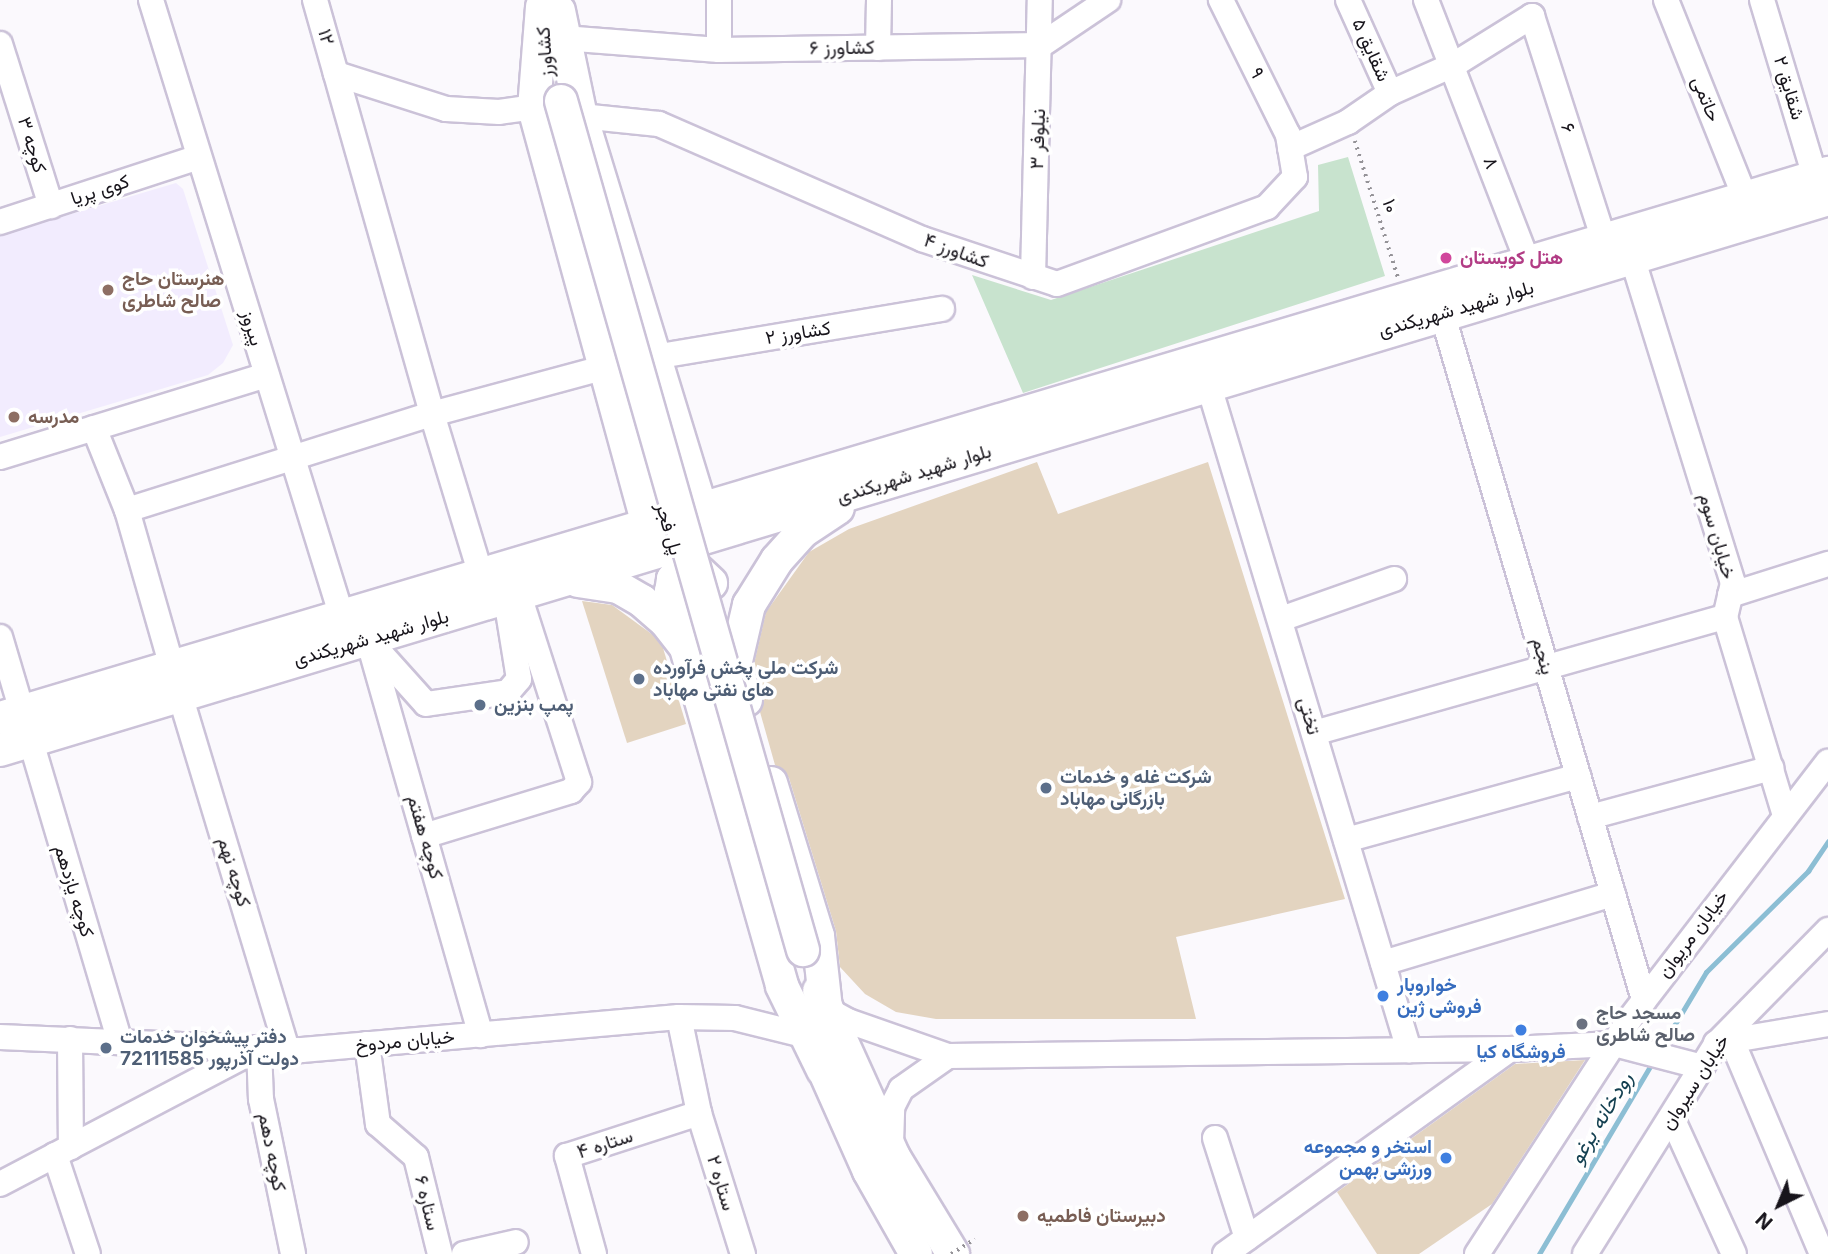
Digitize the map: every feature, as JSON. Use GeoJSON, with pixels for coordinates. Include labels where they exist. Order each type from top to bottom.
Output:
{"type":"FeatureCollection","features":[{"type":"Feature","properties":{"kind":"main road","name":"کشاورز"},"geometry":{"type":"LineString","coordinates":[[553,11],[556,108]]}},
{"type":"Feature","properties":{"kind":"main road"},"geometry":{"type":"LineString","coordinates":[[556,108],[654,357],[701,509]]}},
{"type":"Feature","properties":{"kind":"main road"},"geometry":{"type":"LineString","coordinates":[[556,108],[602,368],[648,525]]}},
{"type":"Feature","properties":{"kind":"main road","name":"پل فجر"},"geometry":{"type":"LineString","coordinates":[[556,108],[795,952]]}},
{"type":"Feature","properties":{"kind":"main road","name":"بلوار شهید شهریکندی"},"geometry":{"type":"LineString","coordinates":[[12,731],[176,681],[342,617],[1745,198],[1824,183]]}},
{"type":"Feature","properties":{"kind":"main road","name":"بلوار شهید شهریکندی"},"geometry":{"type":"LineString","coordinates":[[176,681],[368,639],[566,581],[1208,383],[1632,257],[1824,183]]}},
{"type":"Feature","properties":{"kind":"main road"},"geometry":{"type":"LineString","coordinates":[[735,665],[749,605],[777,560],[803,532],[833,511],[890,481]]}},
{"type":"Feature","properties":{"kind":"main road"},"geometry":{"type":"LineString","coordinates":[[826,1009],[818,936],[713,586],[706,574],[695,568],[682,570],[671,585],[686,648],[782,985],[869,1171],[916,1254]]}},
{"type":"Feature","properties":{"kind":"main road"},"geometry":{"type":"LineString","coordinates":[[566,581],[618,587],[666,622],[686,648]]}},
{"type":"Feature","properties":{"kind":"main road"},"geometry":{"type":"LineString","coordinates":[[795,952],[826,1009],[894,1157],[960,1249]]}},
{"type":"Feature","properties":{"kind":"main road"},"geometry":{"type":"LineString","coordinates":[[795,952],[823,1070]]}},
{"type":"Feature","properties":{"kind":"street","name":"پیروز"},"geometry":{"type":"LineString","coordinates":[[150,0],[342,617]]}},
{"type":"Feature","properties":{"kind":"street","name":"۱۲"},"geometry":{"type":"LineString","coordinates":[[315,0],[432,414],[481,575]]}},
{"type":"Feature","properties":{"kind":"street"},"geometry":{"type":"LineString","coordinates":[[719,0],[719,50]]}},
{"type":"Feature","properties":{"kind":"street"},"geometry":{"type":"LineString","coordinates":[[878,48],[879,0]]}},
{"type":"Feature","properties":{"kind":"street","name":"نیلوفر ۳"},"geometry":{"type":"LineString","coordinates":[[1033,277],[1041,45],[1040,0]]}},
{"type":"Feature","properties":{"kind":"street"},"geometry":{"type":"LineString","coordinates":[[1041,45],[1108,0]]}},
{"type":"Feature","properties":{"kind":"street","name":"۹"},"geometry":{"type":"LineString","coordinates":[[1221,0],[1290,148]]}},
{"type":"Feature","properties":{"kind":"street","name":"شقایق ۵"},"geometry":{"type":"LineString","coordinates":[[1290,148],[1348,122],[1390,93],[1348,0]]}},
{"type":"Feature","properties":{"kind":"street","name":"۸"},"geometry":{"type":"LineString","coordinates":[[1426,0],[1455,64],[1528,262]]}},
{"type":"Feature","properties":{"kind":"street","name":"حاتمی"},"geometry":{"type":"LineString","coordinates":[[1666,0],[1745,198]]}},
{"type":"Feature","properties":{"kind":"street","name":"شقایق ۲"},"geometry":{"type":"LineString","coordinates":[[1762,0],[1824,183]]}},
{"type":"Feature","properties":{"kind":"street"},"geometry":{"type":"LineString","coordinates":[[1390,93],[1455,64],[1535,8]]}},
{"type":"Feature","properties":{"kind":"street","name":"۶"},"geometry":{"type":"LineString","coordinates":[[1535,8],[1604,240]]}},
{"type":"Feature","properties":{"kind":"street","name":"کشاورز ۶"},"geometry":{"type":"LineString","coordinates":[[553,11],[719,50],[1041,45]]}},
{"type":"Feature","properties":{"kind":"street","name":"کوچه ۳"},"geometry":{"type":"LineString","coordinates":[[0,44],[51,206]]}},
{"type":"Feature","properties":{"kind":"street","name":"کشاورز ۴"},"geometry":{"type":"LineString","coordinates":[[336,75],[446,109],[499,112],[556,108],[659,124],[825,200],[1057,284],[1267,207],[1295,177],[1290,148]]}},
{"type":"Feature","properties":{"kind":"street","name":"کوی پریا"},"geometry":{"type":"LineString","coordinates":[[0,222],[199,157]]}},
{"type":"Feature","properties":{"kind":"street","name":"خیابان سوم"},"geometry":{"type":"LineString","coordinates":[[1632,257],[1732,583],[1728,606],[1785,816]]}},
{"type":"Feature","properties":{"kind":"street","name":"کشاورز ۲"},"geometry":{"type":"LineString","coordinates":[[654,357],[942,309]]}},
{"type":"Feature","properties":{"kind":"street","name":"پنجم"},"geometry":{"type":"LineString","coordinates":[[1443,313],[1644,1000]]}},
{"type":"Feature","properties":{"kind":"street"},"geometry":{"type":"LineString","coordinates":[[127,510],[432,414],[602,368]]}},
{"type":"Feature","properties":{"kind":"street"},"geometry":{"type":"LineString","coordinates":[[0,457],[267,375]]}},
{"type":"Feature","properties":{"kind":"street","name":"تختی"},"geometry":{"type":"LineString","coordinates":[[1208,383],[1409,1050]]}},
{"type":"Feature","properties":{"kind":"street","name":"کوچه نهم"},"geometry":{"type":"LineString","coordinates":[[94,428],[127,510],[288,1049]]}},
{"type":"Feature","properties":{"kind":"street"},"geometry":{"type":"LineString","coordinates":[[1314,733],[1547,668],[1728,606],[1828,564]]}},
{"type":"Feature","properties":{"kind":"street"},"geometry":{"type":"LineString","coordinates":[[1281,619],[1394,579]]}},
{"type":"Feature","properties":{"kind":"street"},"geometry":{"type":"LineString","coordinates":[[368,639],[426,704],[508,692],[520,679],[513,597]]}},
{"type":"Feature","properties":{"kind":"street"},"geometry":{"type":"LineString","coordinates":[[424,836],[571,791],[579,782],[513,597]]}},
{"type":"Feature","properties":{"kind":"street","name":"کوچه یازدهم"},"geometry":{"type":"LineString","coordinates":[[0,637],[12,731],[119,1040]]}},
{"type":"Feature","properties":{"kind":"street","name":"کوچه هفتم"},"geometry":{"type":"LineString","coordinates":[[368,639],[481,1035]]}},
{"type":"Feature","properties":{"kind":"street","name":"خیابان مریوان"},"geometry":{"type":"LineString","coordinates":[[1477,1254],[1644,1000],[1828,762]]}},
{"type":"Feature","properties":{"kind":"street"},"geometry":{"type":"LineString","coordinates":[[1590,817],[1771,768]]}},
{"type":"Feature","properties":{"kind":"street"},"geometry":{"type":"LineString","coordinates":[[1346,840],[1578,776]]}},
{"type":"Feature","properties":{"kind":"street"},"geometry":{"type":"LineString","coordinates":[[1383,963],[1613,894]]}},
{"type":"Feature","properties":{"kind":"street","name":"خیابان سیروان"},"geometry":{"type":"LineString","coordinates":[[1585,1254],[1702,1067],[1828,930]]}},
{"type":"Feature","properties":{"kind":"street"},"geometry":{"type":"LineString","coordinates":[[826,1009],[848,1021],[947,1056],[1510,1049],[1614,1044],[1702,1067]]}},
{"type":"Feature","properties":{"kind":"street","name":"خیابان مردوخ"},"geometry":{"type":"LineString","coordinates":[[0,1037],[288,1049],[679,1017],[734,1018],[807,1036]]}},
{"type":"Feature","properties":{"kind":"street","name":"ستاره ۲"},"geometry":{"type":"LineString","coordinates":[[679,1017],[699,1113],[743,1254]]}},
{"type":"Feature","properties":{"kind":"street"},"geometry":{"type":"LineString","coordinates":[[1822,1254],[1724,1042],[1828,1024]]}},
{"type":"Feature","properties":{"kind":"street"},"geometry":{"type":"LineString","coordinates":[[70,1039],[63,1151],[88,1254]]}},
{"type":"Feature","properties":{"kind":"street","name":"ستاره ۶"},"geometry":{"type":"LineString","coordinates":[[368,1044],[378,1124],[416,1157],[440,1254]]}},
{"type":"Feature","properties":{"kind":"street"},"geometry":{"type":"LineString","coordinates":[[0,1184],[259,1048]]}},
{"type":"Feature","properties":{"kind":"street","name":"کوچه دهم"},"geometry":{"type":"LineString","coordinates":[[259,1048],[261,1099],[293,1254]]}},
{"type":"Feature","properties":{"kind":"street"},"geometry":{"type":"LineString","coordinates":[[1226,1254],[1510,1049]]}},
{"type":"Feature","properties":{"kind":"street"},"geometry":{"type":"LineString","coordinates":[[894,1157],[888,1128],[892,1107],[909,1082],[947,1056]]}},
{"type":"Feature","properties":{"kind":"street","name":"ستاره ۴"},"geometry":{"type":"LineString","coordinates":[[594,1254],[567,1156],[699,1113]]}},
{"type":"Feature","properties":{"kind":"street"},"geometry":{"type":"LineString","coordinates":[[1672,1118],[1734,1254]]}},
{"type":"Feature","properties":{"kind":"street"},"geometry":{"type":"LineString","coordinates":[[1215,1138],[1247,1238]]}},
{"type":"Feature","properties":{"kind":"street"},"geometry":{"type":"LineString","coordinates":[[464,1254],[516,1242]]}},
{"type":"Feature","properties":{"kind":"path","name":"۱۰"},"geometry":{"type":"LineString","coordinates":[[1348,122],[1405,299]]}},
{"type":"Feature","properties":{"kind":"shaded area","name":"هنرستان حاج صالح شاطری"},"geometry":{"type":"Polygon","coordinates":[[[176,183],[183,189],[233,345],[223,363],[208,375],[0,437],[0,235],[176,183]]]}},
{"type":"Feature","properties":{"kind":"green space"},"geometry":{"type":"Polygon","coordinates":[[[1348,157],[1385,276],[1023,393],[972,275],[1051,300],[1319,211],[1318,165],[1348,157]]]}},
{"type":"Feature","properties":{"kind":"building","name":"شرکت غله و خدمات بازرگانی مهاباد"},"geometry":{"type":"Polygon","coordinates":[[[1037,462],[1058,514],[1208,462],[1345,899],[1176,937],[1196,1019],[936,1019],[896,1012],[865,994],[840,967],[836,931],[789,778],[775,765],[760,712],[764,695],[754,664],[766,612],[809,552],[849,529],[1037,462]]]}},
{"type":"Feature","properties":{"kind":"building","name":"شرکت ملی پخش فرآورده های نفتی مهاباد"},"geometry":{"type":"Polygon","coordinates":[[[582,601],[612,605],[653,635],[663,648],[686,724],[627,743],[582,601]]]}},
{"type":"Feature","properties":{"kind":"building","name":"استخر و مجموعه ورزشی بهمن"},"geometry":{"type":"Polygon","coordinates":[[[1585,1060],[1492,1204],[1419,1254],[1377,1254],[1337,1192],[1515,1064],[1585,1060]]]}},
{"type":"Feature","properties":{"kind":"waterway","name":"رودخانه یرغو"},"geometry":{"type":"LineString","coordinates":[[1660,1049],[1706,972],[1808,871],[1828,841]]}},
{"type":"Feature","properties":{"kind":"waterway","name":"رودخانه یرغو"},"geometry":{"type":"LineString","coordinates":[[1539,1254],[1653,1061]]}},
{"type":"Feature","properties":{"kind":"place","name":"هتل کویستان"},"geometry":{"type":"Point","coordinates":[1446,258]}},
{"type":"Feature","properties":{"kind":"place","name":"هنرستان حاج صالح شاطری"},"geometry":{"type":"Point","coordinates":[108,290]}},
{"type":"Feature","properties":{"kind":"place","name":"مدرسه"},"geometry":{"type":"Point","coordinates":[14,417]}},
{"type":"Feature","properties":{"kind":"place","name":"شرکت ملی پخش فرآورده های نفتی مهاباد"},"geometry":{"type":"Point","coordinates":[639,679]}},
{"type":"Feature","properties":{"kind":"place","name":"پمپ بنزین"},"geometry":{"type":"Point","coordinates":[480,705]}},
{"type":"Feature","properties":{"kind":"place","name":"شرکت غله و خدمات بازرگانی مهاباد"},"geometry":{"type":"Point","coordinates":[1046,788]}},
{"type":"Feature","properties":{"kind":"place","name":"خواروبار فروشی ژین"},"geometry":{"type":"Point","coordinates":[1383,996]}},
{"type":"Feature","properties":{"kind":"place","name":"مسجد حاج صالح شاطری"},"geometry":{"type":"Point","coordinates":[1582,1024]}},
{"type":"Feature","properties":{"kind":"place","name":"فروشگاه کیا"},"geometry":{"type":"Point","coordinates":[1521,1030]}},
{"type":"Feature","properties":{"kind":"place","name":"دفتر پیشخوان خدمات دولت آذرپور 72111585"},"geometry":{"type":"Point","coordinates":[106,1048]}},
{"type":"Feature","properties":{"kind":"place","name":"استخر و مجموعه ورزشی بهمن"},"geometry":{"type":"Point","coordinates":[1446,1158]}},
{"type":"Feature","properties":{"kind":"place","name":"دبیرستان فاطمیه"},"geometry":{"type":"Point","coordinates":[1023,1216]}}]}
